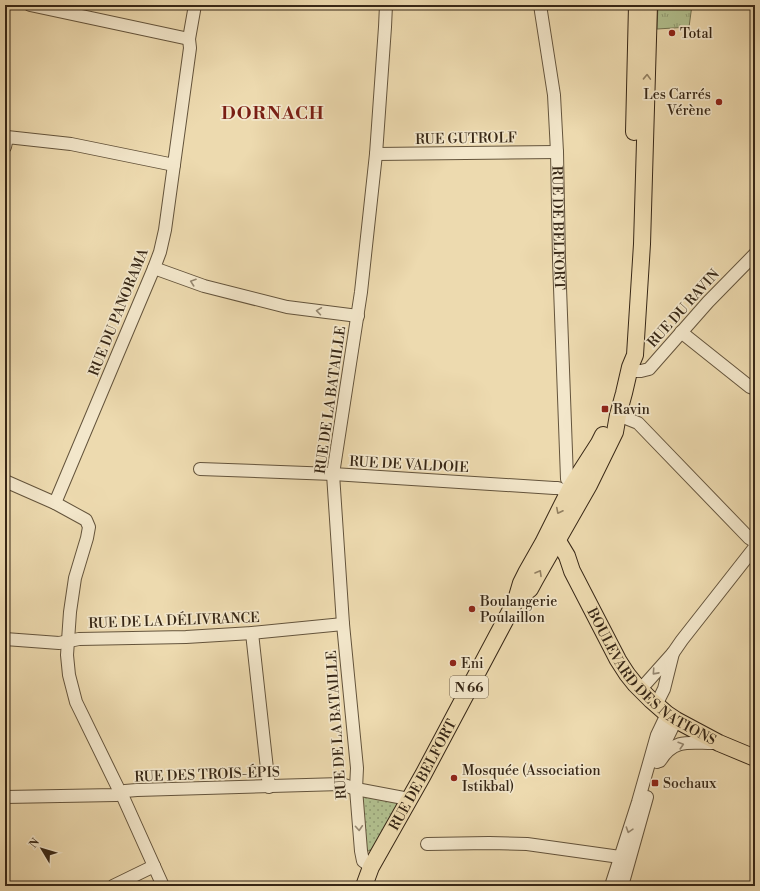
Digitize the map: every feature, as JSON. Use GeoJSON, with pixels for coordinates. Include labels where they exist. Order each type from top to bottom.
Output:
{"type":"FeatureCollection","features":[{"type":"Feature","properties":{"kind":"main road"},"geometry":{"type":"LineString","coordinates":[[629,369],[626,353],[633,178],[637,5]]}},
{"type":"Feature","properties":{"kind":"main road","name":"RUE DE BELFORT"},"geometry":{"type":"LineString","coordinates":[[550,547],[589,486],[615,432],[629,369],[635,355],[642,244],[649,5]]}},
{"type":"Feature","properties":{"kind":"main road","name":"RUE DE BELFORT"},"geometry":{"type":"LineString","coordinates":[[364,886],[371,867],[516,600],[530,589],[550,547],[570,489],[599,443],[606,428],[618,415]]}},
{"type":"Feature","properties":{"kind":"main road","name":"BOULEVARD DES NATIONS"},"geometry":{"type":"LineString","coordinates":[[550,547],[572,571],[618,660],[640,690],[666,713],[719,743],[755,758]]}},
{"type":"Feature","properties":{"kind":"street"},"geometry":{"type":"LineString","coordinates":[[30,5],[189,39]]}},
{"type":"Feature","properties":{"kind":"street","name":"RUE DU PANORAMA"},"geometry":{"type":"LineString","coordinates":[[55,503],[160,252],[165,230],[174,165],[190,48],[189,39],[194,5]]}},
{"type":"Feature","properties":{"kind":"street","name":"RUE DE LA BATAILLE"},"geometry":{"type":"LineString","coordinates":[[371,867],[363,861],[361,851],[356,789],[357,768],[343,624],[333,474],[361,292],[376,154],[386,5]]}},
{"type":"Feature","properties":{"kind":"street","name":"RUE DE BELFORT"},"geometry":{"type":"LineString","coordinates":[[540,5],[554,95],[567,479],[570,489]]}},
{"type":"Feature","properties":{"kind":"street"},"geometry":{"type":"LineString","coordinates":[[6,140],[71,144],[174,165]]}},
{"type":"Feature","properties":{"kind":"street","name":"RUE GUTROLF"},"geometry":{"type":"LineString","coordinates":[[376,154],[557,152]]}},
{"type":"Feature","properties":{"kind":"street","name":"RUE DU RAVIN"},"geometry":{"type":"LineString","coordinates":[[629,369],[641,371],[649,368],[708,302],[755,254]]}},
{"type":"Feature","properties":{"kind":"street"},"geometry":{"type":"LineString","coordinates":[[154,268],[204,286],[287,307],[358,316]]}},
{"type":"Feature","properties":{"kind":"street"},"geometry":{"type":"LineString","coordinates":[[681,332],[755,390]]}},
{"type":"Feature","properties":{"kind":"street"},"geometry":{"type":"LineString","coordinates":[[618,415],[638,422],[749,538],[755,542]]}},
{"type":"Feature","properties":{"kind":"street"},"geometry":{"type":"LineString","coordinates":[[566,451],[585,465],[589,486]]}},
{"type":"Feature","properties":{"kind":"street","name":"RUE DE VALDOIE"},"geometry":{"type":"LineString","coordinates":[[200,469],[333,474],[570,489]]}},
{"type":"Feature","properties":{"kind":"street"},"geometry":{"type":"LineString","coordinates":[[5,481],[55,503],[86,520],[89,528],[75,578],[70,612],[67,641],[69,675],[76,702],[163,886]]}},
{"type":"Feature","properties":{"kind":"street"},"geometry":{"type":"LineString","coordinates":[[640,690],[673,653],[755,548]]}},
{"type":"Feature","properties":{"kind":"street","name":"RUE DE LA DÉLIVRANCE"},"geometry":{"type":"LineString","coordinates":[[5,639],[59,643],[79,639],[186,637],[252,633],[343,624]]}},
{"type":"Feature","properties":{"kind":"street"},"geometry":{"type":"LineString","coordinates":[[252,633],[269,787]]}},
{"type":"Feature","properties":{"kind":"street"},"geometry":{"type":"LineString","coordinates":[[622,886],[655,771],[666,713],[664,689],[673,653]]}},
{"type":"Feature","properties":{"kind":"street"},"geometry":{"type":"LineString","coordinates":[[612,886],[657,735],[666,713]]}},
{"type":"Feature","properties":{"kind":"street"},"geometry":{"type":"LineString","coordinates":[[655,771],[662,759],[676,746],[690,742],[719,743]]}},
{"type":"Feature","properties":{"kind":"street","name":"RUE DES TROIS-ÉPIS"},"geometry":{"type":"LineString","coordinates":[[5,797],[116,794],[125,791],[137,790],[341,784],[356,789],[409,799]]}},
{"type":"Feature","properties":{"kind":"street"},"geometry":{"type":"LineString","coordinates":[[427,844],[527,844],[620,857]]}},
{"type":"Feature","properties":{"kind":"street"},"geometry":{"type":"LineString","coordinates":[[113,886],[154,866]]}},
{"type":"Feature","properties":{"kind":"green space"},"geometry":{"type":"Polygon","coordinates":[[[658,5],[692,5],[689,27],[657,29],[658,5]]]}},
{"type":"Feature","properties":{"kind":"green space"},"geometry":{"type":"Polygon","coordinates":[[[360,796],[398,803],[372,850],[368,851],[365,846],[360,796]]]}},
{"type":"Feature","properties":{"kind":"place","name":"Total"},"geometry":{"type":"Point","coordinates":[672,33]}},
{"type":"Feature","properties":{"kind":"place","name":"Les Carrés Vérène"},"geometry":{"type":"Point","coordinates":[719,102]}},
{"type":"Feature","properties":{"kind":"place","name":"Ravin"},"geometry":{"type":"Point","coordinates":[605,409]}},
{"type":"Feature","properties":{"kind":"place","name":"Boulangerie Poulaillon"},"geometry":{"type":"Point","coordinates":[472,609]}},
{"type":"Feature","properties":{"kind":"place","name":"Eni"},"geometry":{"type":"Point","coordinates":[453,663]}},
{"type":"Feature","properties":{"kind":"place","name":"Mosquée (Association Istikbal)"},"geometry":{"type":"Point","coordinates":[454,778]}},
{"type":"Feature","properties":{"kind":"place","name":"Sochaux"},"geometry":{"type":"Point","coordinates":[655,783]}},
{"type":"Feature","properties":{"kind":"district","name":"DORNACH"},"geometry":{"type":"Point","coordinates":[273,113]}}]}
